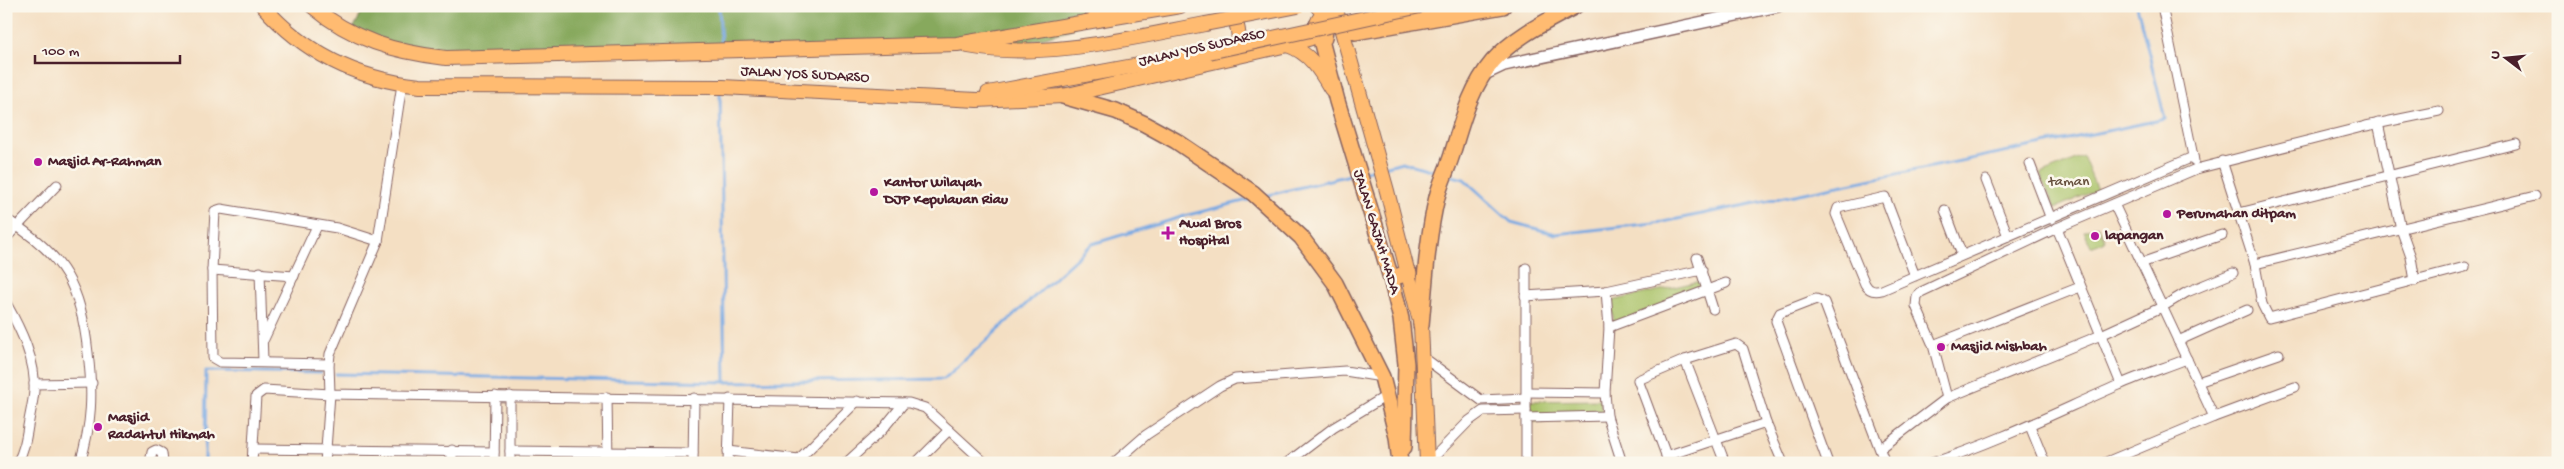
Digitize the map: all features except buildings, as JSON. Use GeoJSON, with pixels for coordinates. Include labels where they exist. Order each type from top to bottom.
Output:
{"type":"FeatureCollection","features":[{"type":"Feature","properties":{"kind":"highway"},"geometry":{"type":"LineString","coordinates":[[1409,6],[1423,12]]}},
{"type":"Feature","properties":{"kind":"highway"},"geometry":{"type":"LineString","coordinates":[[1324,11],[1355,32],[1423,12],[1503,6]]}},
{"type":"Feature","properties":{"kind":"highway"},"geometry":{"type":"LineString","coordinates":[[1421,325],[1430,228],[1437,195],[1453,151],[1462,118],[1482,76],[1511,44],[1575,6]]}},
{"type":"Feature","properties":{"kind":"highway","name":"JALAN GAJAH MADA"},"geometry":{"type":"LineString","coordinates":[[1324,11],[1326,59],[1366,201],[1391,278],[1401,319],[1406,364],[1401,463]]}},
{"type":"Feature","properties":{"kind":"highway"},"geometry":{"type":"LineString","coordinates":[[1063,96],[1116,111],[1145,124],[1217,167],[1253,193],[1287,224],[1315,254],[1335,283],[1382,376],[1397,437],[1401,463]]}},
{"type":"Feature","properties":{"kind":"highway"},"geometry":{"type":"LineString","coordinates":[[1391,278],[1409,274]]}},
{"type":"Feature","properties":{"kind":"main road","name":"JALAN YOS SUDARSO"},"geometry":{"type":"LineString","coordinates":[[263,6],[292,36],[328,60],[350,70],[402,84],[487,87],[723,87],[977,100],[1063,96],[1287,46],[1298,49],[1315,64],[1337,101]]}},
{"type":"Feature","properties":{"kind":"main road","name":"JALAN YOS SUDARSO"},"geometry":{"type":"LineString","coordinates":[[312,6],[349,33],[412,54],[446,58],[957,44],[1180,6]]}},
{"type":"Feature","properties":{"kind":"main road"},"geometry":{"type":"LineString","coordinates":[[1087,23],[1112,6]]}},
{"type":"Feature","properties":{"kind":"main road"},"geometry":{"type":"LineString","coordinates":[[1228,6],[1238,32],[1238,44],[1233,57]]}},
{"type":"Feature","properties":{"kind":"main road"},"geometry":{"type":"LineString","coordinates":[[957,44],[999,50],[1074,47],[1298,6]]}},
{"type":"Feature","properties":{"kind":"main road"},"geometry":{"type":"LineString","coordinates":[[1287,46],[1307,41],[1314,34],[1324,11]]}},
{"type":"Feature","properties":{"kind":"main road","name":"JALAN GAJAH MADA"},"geometry":{"type":"LineString","coordinates":[[1324,11],[1348,55],[1388,191],[1421,325],[1427,463]]}},
{"type":"Feature","properties":{"kind":"main road"},"geometry":{"type":"LineString","coordinates":[[977,100],[990,92],[1423,12]]}},
{"type":"Feature","properties":{"kind":"street"},"geometry":{"type":"LineString","coordinates":[[1482,76],[1504,65],[1778,6]]}},
{"type":"Feature","properties":{"kind":"street"},"geometry":{"type":"LineString","coordinates":[[2162,6],[2196,169]]}},
{"type":"Feature","properties":{"kind":"street"},"geometry":{"type":"LineString","coordinates":[[325,463],[330,394],[328,364],[333,344],[378,241],[402,84]]}},
{"type":"Feature","properties":{"kind":"street"},"geometry":{"type":"LineString","coordinates":[[1947,398],[1933,345],[1916,306],[1916,296],[2057,228],[2196,169],[2378,123],[2439,111]]}},
{"type":"Feature","properties":{"kind":"street"},"geometry":{"type":"LineString","coordinates":[[2378,123],[2401,229],[2411,257],[2415,281]]}},
{"type":"Feature","properties":{"kind":"street"},"geometry":{"type":"LineString","coordinates":[[2239,213],[2516,144]]}},
{"type":"Feature","properties":{"kind":"street"},"geometry":{"type":"LineString","coordinates":[[1915,276],[1885,197],[1838,208],[1836,214],[1868,288],[1876,292],[1915,276],[1962,255],[2051,219],[2194,157]]}},
{"type":"Feature","properties":{"kind":"street"},"geometry":{"type":"LineString","coordinates":[[2222,161],[2255,264],[2266,316],[2271,318],[2465,267]]}},
{"type":"Feature","properties":{"kind":"street"},"geometry":{"type":"LineString","coordinates":[[2030,164],[2051,219]]}},
{"type":"Feature","properties":{"kind":"street"},"geometry":{"type":"LineString","coordinates":[[1986,180],[2008,236]]}},
{"type":"Feature","properties":{"kind":"street"},"geometry":{"type":"LineString","coordinates":[[6,238],[56,185]]}},
{"type":"Feature","properties":{"kind":"street"},"geometry":{"type":"LineString","coordinates":[[2255,264],[2535,196]]}},
{"type":"Feature","properties":{"kind":"street"},"geometry":{"type":"LineString","coordinates":[[2114,204],[2214,417]]}},
{"type":"Feature","properties":{"kind":"street"},"geometry":{"type":"LineString","coordinates":[[328,364],[220,362],[213,358],[212,270],[214,214],[217,210],[337,228],[378,241]]}},
{"type":"Feature","properties":{"kind":"street"},"geometry":{"type":"LineString","coordinates":[[1945,210],[1962,255]]}},
{"type":"Feature","properties":{"kind":"street"},"geometry":{"type":"LineString","coordinates":[[6,219],[18,226],[52,256],[72,283],[84,318],[92,383],[90,421],[80,463]]}},
{"type":"Feature","properties":{"kind":"street"},"geometry":{"type":"LineString","coordinates":[[264,339],[317,226]]}},
{"type":"Feature","properties":{"kind":"street"},"geometry":{"type":"LineString","coordinates":[[2057,228],[2121,384]]}},
{"type":"Feature","properties":{"kind":"street"},"geometry":{"type":"LineString","coordinates":[[2141,263],[2222,235]]}},
{"type":"Feature","properties":{"kind":"street"},"geometry":{"type":"LineString","coordinates":[[1697,258],[1702,270],[1706,290],[1714,308]]}},
{"type":"Feature","properties":{"kind":"street"},"geometry":{"type":"LineString","coordinates":[[1526,268],[1526,463]]}},
{"type":"Feature","properties":{"kind":"street"},"geometry":{"type":"LineString","coordinates":[[212,270],[260,272],[294,276]]}},
{"type":"Feature","properties":{"kind":"street"},"geometry":{"type":"LineString","coordinates":[[1525,296],[1606,291],[1702,270]]}},
{"type":"Feature","properties":{"kind":"street"},"geometry":{"type":"LineString","coordinates":[[260,272],[264,339],[263,362]]}},
{"type":"Feature","properties":{"kind":"street"},"geometry":{"type":"LineString","coordinates":[[1881,448],[1947,398],[2102,335],[2162,307],[2187,292],[2233,273]]}},
{"type":"Feature","properties":{"kind":"street"},"geometry":{"type":"LineString","coordinates":[[1609,327],[1726,283]]}},
{"type":"Feature","properties":{"kind":"street"},"geometry":{"type":"LineString","coordinates":[[1933,345],[2080,287]]}},
{"type":"Feature","properties":{"kind":"street"},"geometry":{"type":"LineString","coordinates":[[1606,291],[1609,327],[1605,393],[1607,416],[1622,463]]}},
{"type":"Feature","properties":{"kind":"street"},"geometry":{"type":"LineString","coordinates":[[1828,463],[1776,321],[1780,314],[1816,299],[1824,302],[1881,448],[1885,463]]}},
{"type":"Feature","properties":{"kind":"street"},"geometry":{"type":"LineString","coordinates":[[6,303],[16,320],[29,355],[34,384],[26,440],[17,463]]}},
{"type":"Feature","properties":{"kind":"street"},"geometry":{"type":"LineString","coordinates":[[2178,341],[2247,310]]}},
{"type":"Feature","properties":{"kind":"street"},"geometry":{"type":"LineString","coordinates":[[1766,423],[1717,439],[1667,460],[1638,380],[1685,360],[1733,345],[1740,346],[1766,423],[1782,463]]}},
{"type":"Feature","properties":{"kind":"street"},"geometry":{"type":"LineString","coordinates":[[2198,382],[2279,354]]}},
{"type":"Feature","properties":{"kind":"street"},"geometry":{"type":"LineString","coordinates":[[1423,357],[1481,400],[1527,395],[1605,393]]}},
{"type":"Feature","properties":{"kind":"street"},"geometry":{"type":"LineString","coordinates":[[1932,463],[1964,453],[2030,426],[2121,384],[2187,359]]}},
{"type":"Feature","properties":{"kind":"street"},"geometry":{"type":"LineString","coordinates":[[1685,360],[1725,463]]}},
{"type":"Feature","properties":{"kind":"street"},"geometry":{"type":"LineString","coordinates":[[1114,463],[1146,435],[1220,386],[1235,379],[1345,371],[1382,376]]}},
{"type":"Feature","properties":{"kind":"street"},"geometry":{"type":"LineString","coordinates":[[34,384],[92,383]]}},
{"type":"Feature","properties":{"kind":"street"},"geometry":{"type":"LineString","coordinates":[[2104,463],[2214,417],[2295,387]]}},
{"type":"Feature","properties":{"kind":"street"},"geometry":{"type":"LineString","coordinates":[[252,463],[256,396],[260,391],[330,394],[694,398],[904,403],[925,408],[984,463]]}},
{"type":"Feature","properties":{"kind":"street"},"geometry":{"type":"LineString","coordinates":[[494,463],[495,396]]}},
{"type":"Feature","properties":{"kind":"street"},"geometry":{"type":"LineString","coordinates":[[510,396],[510,463]]}},
{"type":"Feature","properties":{"kind":"street"},"geometry":{"type":"LineString","coordinates":[[1287,463],[1333,428],[1386,396]]}},
{"type":"Feature","properties":{"kind":"street"},"geometry":{"type":"LineString","coordinates":[[607,397],[608,463]]}},
{"type":"Feature","properties":{"kind":"street"},"geometry":{"type":"LineString","coordinates":[[693,463],[694,398]]}},
{"type":"Feature","properties":{"kind":"street"},"geometry":{"type":"LineString","coordinates":[[728,463],[730,399]]}},
{"type":"Feature","properties":{"kind":"street"},"geometry":{"type":"LineString","coordinates":[[1481,400],[1483,411]]}},
{"type":"Feature","properties":{"kind":"street"},"geometry":{"type":"LineString","coordinates":[[728,451],[797,461],[857,401]]}},
{"type":"Feature","properties":{"kind":"street"},"geometry":{"type":"LineString","coordinates":[[846,463],[882,430],[904,403]]}},
{"type":"Feature","properties":{"kind":"street"},"geometry":{"type":"LineString","coordinates":[[1427,463],[1469,421],[1483,411],[1607,416]]}},
{"type":"Feature","properties":{"kind":"street"},"geometry":{"type":"LineString","coordinates":[[2030,426],[2045,463]]}},
{"type":"Feature","properties":{"kind":"street"},"geometry":{"type":"LineString","coordinates":[[916,463],[949,430]]}},
{"type":"Feature","properties":{"kind":"street"},"geometry":{"type":"LineString","coordinates":[[253,449],[494,452]]}},
{"type":"Feature","properties":{"kind":"street"},"geometry":{"type":"LineString","coordinates":[[150,463],[151,453],[156,450],[162,453],[162,463]]}},
{"type":"Feature","properties":{"kind":"street"},"geometry":{"type":"LineString","coordinates":[[452,450],[452,463]]}},
{"type":"Feature","properties":{"kind":"street"},"geometry":{"type":"LineString","coordinates":[[510,451],[694,453]]}},
{"type":"Feature","properties":{"kind":"street"},"geometry":{"type":"LineString","coordinates":[[376,463],[377,452]]}},
{"type":"Feature","properties":{"kind":"green space"},"geometry":{"type":"Polygon","coordinates":[[[365,6],[1101,6],[1072,29],[1023,44],[445,57],[351,33],[365,6]]]}},
{"type":"Feature","properties":{"kind":"green space","name":"taman"},"geometry":{"type":"Polygon","coordinates":[[[2083,156],[2097,190],[2055,208],[2040,174],[2083,156]]]}},
{"type":"Feature","properties":{"kind":"green space","name":"lapangan"},"geometry":{"type":"Polygon","coordinates":[[[2098,225],[2105,241],[2091,247],[2084,231],[2098,225]]]}},
{"type":"Feature","properties":{"kind":"green space"},"geometry":{"type":"Polygon","coordinates":[[[1701,281],[1703,291],[1614,324],[1611,301],[1701,281]]]}},
{"type":"Feature","properties":{"kind":"green space"},"geometry":{"type":"Polygon","coordinates":[[[1600,400],[1604,419],[1530,422],[1530,401],[1600,400]]]}},
{"type":"Feature","properties":{"kind":"waterway"},"geometry":{"type":"LineString","coordinates":[[719,6],[721,46]]}},
{"type":"Feature","properties":{"kind":"waterway"},"geometry":{"type":"LineString","coordinates":[[1449,175],[1464,179],[1511,222],[1556,234],[1663,222],[2165,119],[2137,6]]}},
{"type":"Feature","properties":{"kind":"waterway"},"geometry":{"type":"LineString","coordinates":[[720,93],[725,382]]}},
{"type":"Feature","properties":{"kind":"waterway"},"geometry":{"type":"LineString","coordinates":[[1384,167],[1402,162],[1441,173]]}},
{"type":"Feature","properties":{"kind":"waterway"},"geometry":{"type":"LineString","coordinates":[[1362,172],[1378,168]]}},
{"type":"Feature","properties":{"kind":"waterway"},"geometry":{"type":"LineString","coordinates":[[1265,196],[1354,174]]}},
{"type":"Feature","properties":{"kind":"waterway"},"geometry":{"type":"LineString","coordinates":[[336,374],[725,382],[944,379],[1092,244],[1188,215],[1252,199]]}},
{"type":"Feature","properties":{"kind":"waterway"},"geometry":{"type":"LineString","coordinates":[[205,463],[206,371],[321,373]]}},
{"type":"Feature","properties":{"kind":"place","name":"Masjid Ar-Rahman"},"geometry":{"type":"Point","coordinates":[38,162]}},
{"type":"Feature","properties":{"kind":"place","name":"Kantor Wilayah DJP Kepulauan Riau"},"geometry":{"type":"Point","coordinates":[874,192]}},
{"type":"Feature","properties":{"kind":"place","name":"Perumahan ditpam"},"geometry":{"type":"Point","coordinates":[2167,214]}},
{"type":"Feature","properties":{"kind":"place","name":"Awal Bros Hospital"},"geometry":{"type":"Point","coordinates":[1168,233]}},
{"type":"Feature","properties":{"kind":"place","name":"lapangan"},"geometry":{"type":"Point","coordinates":[2095,236]}},
{"type":"Feature","properties":{"kind":"place","name":"Masjid Mishbah"},"geometry":{"type":"Point","coordinates":[1941,347]}},
{"type":"Feature","properties":{"kind":"place","name":"Masjid Radahtul Hikmah"},"geometry":{"type":"Point","coordinates":[98,427]}}]}
